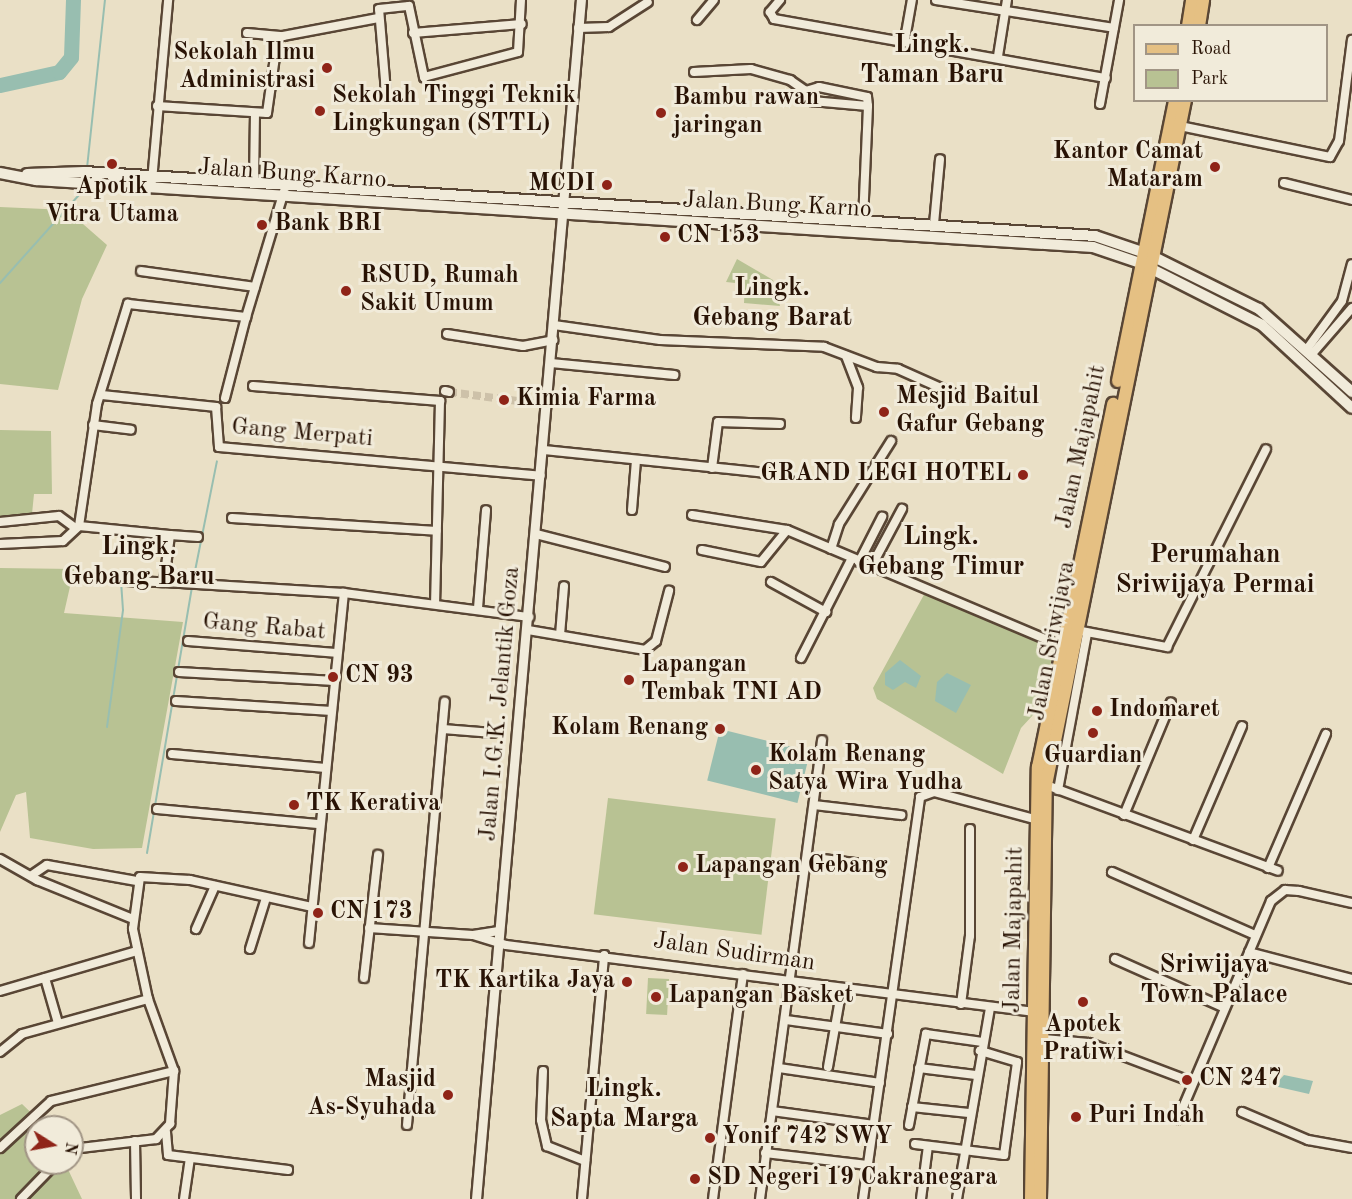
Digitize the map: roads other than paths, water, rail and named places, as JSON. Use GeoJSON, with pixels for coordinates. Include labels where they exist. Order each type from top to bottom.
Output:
{"type":"FeatureCollection","features":[{"type":"Feature","properties":{"kind":"main road"},"geometry":{"type":"LineString","coordinates":[[1188,24],[1192,0]]}},
{"type":"Feature","properties":{"kind":"main road"},"geometry":{"type":"LineString","coordinates":[[1199,24],[1203,0]]}},
{"type":"Feature","properties":{"kind":"main road"},"geometry":{"type":"LineString","coordinates":[[152,182],[254,184],[284,191],[564,207],[964,225],[1095,236],[1146,260],[1175,102]]}},
{"type":"Feature","properties":{"kind":"main road","name":"Jalan Sriwijaya"},"geometry":{"type":"LineString","coordinates":[[1040,1199],[1044,1039],[1041,920],[1067,649],[1078,625],[1146,260],[1185,102]]}},
{"type":"Feature","properties":{"kind":"main road","name":"Jalan Bung Karno"},"geometry":{"type":"LineString","coordinates":[[0,173],[27,174],[36,180],[88,178],[284,191]]}},
{"type":"Feature","properties":{"kind":"main road","name":"Jalan Bung Karno"},"geometry":{"type":"LineString","coordinates":[[564,207],[774,228],[1076,245],[1146,260],[1277,329],[1352,408]]}},
{"type":"Feature","properties":{"kind":"main road"},"geometry":{"type":"LineString","coordinates":[[774,216],[774,228]]}},
{"type":"Feature","properties":{"kind":"main road"},"geometry":{"type":"LineString","coordinates":[[963,237],[964,225]]}},
{"type":"Feature","properties":{"kind":"main road"},"geometry":{"type":"LineString","coordinates":[[1277,329],[1309,351],[1352,392]]}},
{"type":"Feature","properties":{"kind":"main road","name":"Jalan Majapahit"},"geometry":{"type":"LineString","coordinates":[[1031,1199],[1035,1012],[1041,920],[1038,767],[1067,649]]}},
{"type":"Feature","properties":{"kind":"street"},"geometry":{"type":"LineString","coordinates":[[152,182],[168,0]]}},
{"type":"Feature","properties":{"kind":"street"},"geometry":{"type":"LineString","coordinates":[[247,33],[283,36],[378,16],[406,3],[424,76],[518,52],[522,24],[521,0]]}},
{"type":"Feature","properties":{"kind":"street","name":"Jalan I.G.K. Jelantik Goza"},"geometry":{"type":"LineString","coordinates":[[476,1199],[544,450],[544,404],[551,363],[581,0]]}},
{"type":"Feature","properties":{"kind":"street"},"geometry":{"type":"LineString","coordinates":[[697,20],[714,0]]}},
{"type":"Feature","properties":{"kind":"street"},"geometry":{"type":"LineString","coordinates":[[780,0],[770,12],[774,19],[905,39],[1106,78]]}},
{"type":"Feature","properties":{"kind":"street"},"geometry":{"type":"LineString","coordinates":[[905,39],[912,0]]}},
{"type":"Feature","properties":{"kind":"street"},"geometry":{"type":"LineString","coordinates":[[936,0],[1114,28]]}},
{"type":"Feature","properties":{"kind":"street"},"geometry":{"type":"LineString","coordinates":[[998,56],[1007,0]]}},
{"type":"Feature","properties":{"kind":"street"},"geometry":{"type":"LineString","coordinates":[[1100,104],[1119,0]]}},
{"type":"Feature","properties":{"kind":"street"},"geometry":{"type":"LineString","coordinates":[[579,28],[609,27],[648,2]]}},
{"type":"Feature","properties":{"kind":"street"},"geometry":{"type":"LineString","coordinates":[[378,16],[386,92]]}},
{"type":"Feature","properties":{"kind":"street"},"geometry":{"type":"LineString","coordinates":[[413,33],[522,24]]}},
{"type":"Feature","properties":{"kind":"street"},"geometry":{"type":"LineString","coordinates":[[1180,126],[1330,156],[1339,141],[1352,40]]}},
{"type":"Feature","properties":{"kind":"street"},"geometry":{"type":"LineString","coordinates":[[157,106],[255,114],[272,107],[275,57]]}},
{"type":"Feature","properties":{"kind":"street"},"geometry":{"type":"LineString","coordinates":[[694,72],[751,69],[790,80],[806,91],[812,101],[868,106]]}},
{"type":"Feature","properties":{"kind":"street"},"geometry":{"type":"LineString","coordinates":[[806,91],[813,86],[861,92],[868,106],[863,221]]}},
{"type":"Feature","properties":{"kind":"street"},"geometry":{"type":"LineString","coordinates":[[254,184],[255,114]]}},
{"type":"Feature","properties":{"kind":"street"},"geometry":{"type":"LineString","coordinates":[[934,224],[940,159]]}},
{"type":"Feature","properties":{"kind":"street"},"geometry":{"type":"LineString","coordinates":[[1284,183],[1352,200]]}},
{"type":"Feature","properties":{"kind":"street"},"geometry":{"type":"LineString","coordinates":[[225,398],[246,317],[284,191]]}},
{"type":"Feature","properties":{"kind":"street"},"geometry":{"type":"LineString","coordinates":[[1309,351],[1316,336],[1342,301],[1352,264]]}},
{"type":"Feature","properties":{"kind":"street"},"geometry":{"type":"LineString","coordinates":[[141,272],[255,287]]}},
{"type":"Feature","properties":{"kind":"street"},"geometry":{"type":"LineString","coordinates":[[1309,351],[1352,308],[1342,301]]}},
{"type":"Feature","properties":{"kind":"street"},"geometry":{"type":"LineString","coordinates":[[0,544],[63,541],[76,526],[93,425],[128,304],[246,317]]}},
{"type":"Feature","properties":{"kind":"street"},"geometry":{"type":"LineString","coordinates":[[554,325],[660,339],[824,347],[846,356],[898,369],[952,393]]}},
{"type":"Feature","properties":{"kind":"street"},"geometry":{"type":"LineString","coordinates":[[447,334],[523,346],[553,340]]}},
{"type":"Feature","properties":{"kind":"street"},"geometry":{"type":"LineString","coordinates":[[846,356],[858,388],[856,418]]}},
{"type":"Feature","properties":{"kind":"street"},"geometry":{"type":"LineString","coordinates":[[551,363],[674,375]]}},
{"type":"Feature","properties":{"kind":"street"},"geometry":{"type":"LineString","coordinates":[[253,386],[440,401],[436,465],[435,603]]}},
{"type":"Feature","properties":{"kind":"street","name":"Gang Merpati"},"geometry":{"type":"LineString","coordinates":[[102,395],[216,408],[219,447],[541,476]]}},
{"type":"Feature","properties":{"kind":"street"},"geometry":{"type":"LineString","coordinates":[[711,468],[718,422],[780,424]]}},
{"type":"Feature","properties":{"kind":"street"},"geometry":{"type":"LineString","coordinates":[[93,425],[131,430]]}},
{"type":"Feature","properties":{"kind":"street"},"geometry":{"type":"LineString","coordinates":[[831,549],[839,524],[891,441]]}},
{"type":"Feature","properties":{"kind":"street"},"geometry":{"type":"LineString","coordinates":[[1266,449],[1167,647],[1078,625],[1052,788],[1278,871]]}},
{"type":"Feature","properties":{"kind":"street"},"geometry":{"type":"LineString","coordinates":[[544,450],[776,474]]}},
{"type":"Feature","properties":{"kind":"street"},"geometry":{"type":"LineString","coordinates":[[632,510],[636,460]]}},
{"type":"Feature","properties":{"kind":"street"},"geometry":{"type":"LineString","coordinates":[[871,567],[902,509]]}},
{"type":"Feature","properties":{"kind":"street"},"geometry":{"type":"LineString","coordinates":[[478,608],[486,510]]}},
{"type":"Feature","properties":{"kind":"street"},"geometry":{"type":"LineString","coordinates":[[692,515],[792,532],[1067,649]]}},
{"type":"Feature","properties":{"kind":"street"},"geometry":{"type":"LineString","coordinates":[[0,522],[59,516],[76,526],[198,537]]}},
{"type":"Feature","properties":{"kind":"street"},"geometry":{"type":"LineString","coordinates":[[801,658],[882,517]]}},
{"type":"Feature","properties":{"kind":"street"},"geometry":{"type":"LineString","coordinates":[[232,518],[436,531]]}},
{"type":"Feature","properties":{"kind":"street"},"geometry":{"type":"LineString","coordinates":[[702,550],[761,562],[792,532]]}},
{"type":"Feature","properties":{"kind":"street"},"geometry":{"type":"LineString","coordinates":[[536,534],[665,567]]}},
{"type":"Feature","properties":{"kind":"street"},"geometry":{"type":"LineString","coordinates":[[164,582],[170,535]]}},
{"type":"Feature","properties":{"kind":"street"},"geometry":{"type":"LineString","coordinates":[[126,581],[188,582],[344,593],[478,608],[529,617]]}},
{"type":"Feature","properties":{"kind":"street"},"geometry":{"type":"LineString","coordinates":[[771,582],[826,612]]}},
{"type":"Feature","properties":{"kind":"street"},"geometry":{"type":"LineString","coordinates":[[560,635],[564,586]]}},
{"type":"Feature","properties":{"kind":"street"},"geometry":{"type":"LineString","coordinates":[[528,630],[645,650],[656,641],[669,591]]}},
{"type":"Feature","properties":{"kind":"street"},"geometry":{"type":"LineString","coordinates":[[309,942],[336,654],[344,593]]}},
{"type":"Feature","properties":{"kind":"street","name":"Gang Rabat"},"geometry":{"type":"LineString","coordinates":[[188,641],[336,654]]}},
{"type":"Feature","properties":{"kind":"street"},"geometry":{"type":"LineString","coordinates":[[179,672],[335,681]]}},
{"type":"Feature","properties":{"kind":"street"},"geometry":{"type":"LineString","coordinates":[[176,701],[332,711]]}},
{"type":"Feature","properties":{"kind":"street"},"geometry":{"type":"LineString","coordinates":[[407,1125],[445,702]]}},
{"type":"Feature","properties":{"kind":"street"},"geometry":{"type":"LineString","coordinates":[[1124,815],[1171,702]]}},
{"type":"Feature","properties":{"kind":"street"},"geometry":{"type":"LineString","coordinates":[[1193,840],[1242,726]]}},
{"type":"Feature","properties":{"kind":"street"},"geometry":{"type":"LineString","coordinates":[[443,729],[493,733]]}},
{"type":"Feature","properties":{"kind":"street"},"geometry":{"type":"LineString","coordinates":[[1268,868],[1326,735]]}},
{"type":"Feature","properties":{"kind":"street"},"geometry":{"type":"LineString","coordinates":[[759,1199],[786,1020],[822,740]]}},
{"type":"Feature","properties":{"kind":"street"},"geometry":{"type":"LineString","coordinates":[[172,754],[325,768]]}},
{"type":"Feature","properties":{"kind":"street"},"geometry":{"type":"LineString","coordinates":[[862,1199],[888,1034],[920,797],[934,792],[1038,820]]}},
{"type":"Feature","properties":{"kind":"street"},"geometry":{"type":"LineString","coordinates":[[814,805],[901,815]]}},
{"type":"Feature","properties":{"kind":"street"},"geometry":{"type":"LineString","coordinates":[[158,809],[320,824]]}},
{"type":"Feature","properties":{"kind":"street"},"geometry":{"type":"LineString","coordinates":[[961,1004],[970,936],[970,829]]}},
{"type":"Feature","properties":{"kind":"street"},"geometry":{"type":"LineString","coordinates":[[364,978],[378,855]]}},
{"type":"Feature","properties":{"kind":"street"},"geometry":{"type":"LineString","coordinates":[[807,857],[878,866]]}},
{"type":"Feature","properties":{"kind":"street"},"geometry":{"type":"LineString","coordinates":[[0,859],[133,920]]}},
{"type":"Feature","properties":{"kind":"street"},"geometry":{"type":"LineString","coordinates":[[32,875],[47,865],[137,881],[147,874],[312,907]]}},
{"type":"Feature","properties":{"kind":"street"},"geometry":{"type":"LineString","coordinates":[[1112,872],[1255,935]]}},
{"type":"Feature","properties":{"kind":"street"},"geometry":{"type":"LineString","coordinates":[[137,881],[133,920],[137,951],[148,999],[174,1071],[168,1128],[168,1155],[288,1170]]}},
{"type":"Feature","properties":{"kind":"street"},"geometry":{"type":"LineString","coordinates":[[196,929],[215,886]]}},
{"type":"Feature","properties":{"kind":"street"},"geometry":{"type":"LineString","coordinates":[[1178,1119],[1271,901],[1285,890],[1352,903]]}},
{"type":"Feature","properties":{"kind":"street"},"geometry":{"type":"LineString","coordinates":[[250,949],[266,898]]}},
{"type":"Feature","properties":{"kind":"street"},"geometry":{"type":"LineString","coordinates":[[369,928],[473,935],[499,931]]}},
{"type":"Feature","properties":{"kind":"street","name":"Jalan Sudirman"},"geometry":{"type":"LineString","coordinates":[[473,935],[499,943],[604,955],[892,996],[1035,1012]]}},
{"type":"Feature","properties":{"kind":"street"},"geometry":{"type":"LineString","coordinates":[[0,991],[137,951]]}},
{"type":"Feature","properties":{"kind":"street"},"geometry":{"type":"LineString","coordinates":[[1249,952],[1352,978]]}},
{"type":"Feature","properties":{"kind":"street"},"geometry":{"type":"LineString","coordinates":[[582,1199],[604,955]]}},
{"type":"Feature","properties":{"kind":"street"},"geometry":{"type":"LineString","coordinates":[[1114,959],[1225,1008]]}},
{"type":"Feature","properties":{"kind":"street"},"geometry":{"type":"LineString","coordinates":[[713,1199],[743,974]]}},
{"type":"Feature","properties":{"kind":"street"},"geometry":{"type":"LineString","coordinates":[[45,978],[57,1023]]}},
{"type":"Feature","properties":{"kind":"street"},"geometry":{"type":"LineString","coordinates":[[828,1066],[842,988]]}},
{"type":"Feature","properties":{"kind":"street"},"geometry":{"type":"LineString","coordinates":[[0,1052],[16,1037],[57,1023],[148,999]]}},
{"type":"Feature","properties":{"kind":"street"},"geometry":{"type":"LineString","coordinates":[[957,1199],[981,1042],[990,1008]]}},
{"type":"Feature","properties":{"kind":"street"},"geometry":{"type":"LineString","coordinates":[[786,1020],[888,1034]]}},
{"type":"Feature","properties":{"kind":"street"},"geometry":{"type":"LineString","coordinates":[[909,1125],[926,1035],[981,1042]]}},
{"type":"Feature","properties":{"kind":"street"},"geometry":{"type":"LineString","coordinates":[[1044,1039],[1089,1042],[1192,1082]]}},
{"type":"Feature","properties":{"kind":"street"},"geometry":{"type":"LineString","coordinates":[[915,1144],[1001,1157],[1006,1150],[1017,1062],[980,1051]]}},
{"type":"Feature","properties":{"kind":"street"},"geometry":{"type":"LineString","coordinates":[[779,1068],[880,1083]]}},
{"type":"Feature","properties":{"kind":"street"},"geometry":{"type":"LineString","coordinates":[[919,1068],[976,1075]]}},
{"type":"Feature","properties":{"kind":"street"},"geometry":{"type":"LineString","coordinates":[[0,1148],[51,1101],[76,1091],[174,1071]]}},
{"type":"Feature","properties":{"kind":"street"},"geometry":{"type":"LineString","coordinates":[[543,1071],[542,1126],[547,1146],[585,1161]]}},
{"type":"Feature","properties":{"kind":"street"},"geometry":{"type":"LineString","coordinates":[[912,1107],[969,1113]]}},
{"type":"Feature","properties":{"kind":"street"},"geometry":{"type":"LineString","coordinates":[[772,1111],[874,1125]]}},
{"type":"Feature","properties":{"kind":"street"},"geometry":{"type":"LineString","coordinates":[[1242,1112],[1308,1140],[1352,1148]]}},
{"type":"Feature","properties":{"kind":"street"},"geometry":{"type":"LineString","coordinates":[[84,1147],[135,1141],[168,1128]]}},
{"type":"Feature","properties":{"kind":"street"},"geometry":{"type":"LineString","coordinates":[[135,1141],[136,1199]]}},
{"type":"Feature","properties":{"kind":"street"},"geometry":{"type":"LineString","coordinates":[[921,1199],[928,1146]]}},
{"type":"Feature","properties":{"kind":"street"},"geometry":{"type":"LineString","coordinates":[[765,1153],[867,1165]]}},
{"type":"Feature","properties":{"kind":"street"},"geometry":{"type":"LineString","coordinates":[[184,1199],[190,1158]]}},
{"type":"Feature","properties":{"kind":"street"},"geometry":{"type":"LineString","coordinates":[[21,1199],[44,1175]]}},
{"type":"Feature","properties":{"kind":"waterway"},"geometry":{"type":"LineString","coordinates":[[0,85],[59,72],[71,57],[73,0]]}},
{"type":"Feature","properties":{"kind":"waterway"},"geometry":{"type":"LineString","coordinates":[[87,168],[105,0]]}},
{"type":"Feature","properties":{"kind":"waterway"},"geometry":{"type":"LineString","coordinates":[[0,283],[87,186]]}},
{"type":"Feature","properties":{"kind":"waterway"},"geometry":{"type":"LineString","coordinates":[[193,581],[217,461]]}},
{"type":"Feature","properties":{"kind":"waterway"},"geometry":{"type":"LineString","coordinates":[[107,727],[123,610],[121,581]]}},
{"type":"Feature","properties":{"kind":"waterway"},"geometry":{"type":"LineString","coordinates":[[147,853],[192,587]]}},
{"type":"Feature","properties":{"kind":"tunnel"},"geometry":{"type":"LineString","coordinates":[[449,392],[541,404]]}},
{"type":"Feature","properties":{"kind":"place","name":"Sekolah Ilmu Administrasi"},"geometry":{"type":"Point","coordinates":[327,68]}},
{"type":"Feature","properties":{"kind":"place","name":"Sekolah Tinggi Teknik Lingkungan (STTL)"},"geometry":{"type":"Point","coordinates":[320,111]}},
{"type":"Feature","properties":{"kind":"place","name":"Bambu rawan jaringan"},"geometry":{"type":"Point","coordinates":[661,113]}},
{"type":"Feature","properties":{"kind":"place","name":"Apotik Vitra Utama"},"geometry":{"type":"Point","coordinates":[112,164]}},
{"type":"Feature","properties":{"kind":"place","name":"Kantor Camat Mataram"},"geometry":{"type":"Point","coordinates":[1215,167]}},
{"type":"Feature","properties":{"kind":"place","name":"MCDI"},"geometry":{"type":"Point","coordinates":[607,185]}},
{"type":"Feature","properties":{"kind":"place","name":"Bank BRI"},"geometry":{"type":"Point","coordinates":[262,225]}},
{"type":"Feature","properties":{"kind":"place","name":"CN 153"},"geometry":{"type":"Point","coordinates":[665,237]}},
{"type":"Feature","properties":{"kind":"place","name":"RSUD, Rumah Sakit Umum"},"geometry":{"type":"Point","coordinates":[346,291]}},
{"type":"Feature","properties":{"kind":"place","name":"Kimia Farma"},"geometry":{"type":"Point","coordinates":[504,400]}},
{"type":"Feature","properties":{"kind":"place","name":"Mesjid Baitul Gafur Gebang"},"geometry":{"type":"Point","coordinates":[884,412]}},
{"type":"Feature","properties":{"kind":"place","name":"GRAND LEGI HOTEL"},"geometry":{"type":"Point","coordinates":[1023,475]}},
{"type":"Feature","properties":{"kind":"place","name":"CN 93"},"geometry":{"type":"Point","coordinates":[333,677]}},
{"type":"Feature","properties":{"kind":"place","name":"Lapangan Tembak TNI AD"},"geometry":{"type":"Point","coordinates":[629,680]}},
{"type":"Feature","properties":{"kind":"place","name":"Indomaret"},"geometry":{"type":"Point","coordinates":[1097,711]}},
{"type":"Feature","properties":{"kind":"place","name":"Kolam Renang"},"geometry":{"type":"Point","coordinates":[720,729]}},
{"type":"Feature","properties":{"kind":"place","name":"Guardian"},"geometry":{"type":"Point","coordinates":[1093,733]}},
{"type":"Feature","properties":{"kind":"place","name":"Kolam Renang Satya Wira Yudha"},"geometry":{"type":"Point","coordinates":[756,770]}},
{"type":"Feature","properties":{"kind":"place","name":"TK Kerativa"},"geometry":{"type":"Point","coordinates":[294,805]}},
{"type":"Feature","properties":{"kind":"place","name":"Lapangan Gebang"},"geometry":{"type":"Point","coordinates":[683,867]}},
{"type":"Feature","properties":{"kind":"place","name":"CN 173"},"geometry":{"type":"Point","coordinates":[318,913]}},
{"type":"Feature","properties":{"kind":"place","name":"TK Kartika Jaya"},"geometry":{"type":"Point","coordinates":[627,982]}},
{"type":"Feature","properties":{"kind":"place","name":"Lapangan Basket"},"geometry":{"type":"Point","coordinates":[656,997]}},
{"type":"Feature","properties":{"kind":"place","name":"Apotek Pratiwi"},"geometry":{"type":"Point","coordinates":[1083,1002]}},
{"type":"Feature","properties":{"kind":"place","name":"CN 247"},"geometry":{"type":"Point","coordinates":[1187,1080]}},
{"type":"Feature","properties":{"kind":"place","name":"Masjid As-Syuhada"},"geometry":{"type":"Point","coordinates":[448,1095]}},
{"type":"Feature","properties":{"kind":"place","name":"Puri Indah"},"geometry":{"type":"Point","coordinates":[1076,1117]}},
{"type":"Feature","properties":{"kind":"place","name":"Yonif 742 SWY"},"geometry":{"type":"Point","coordinates":[710,1138]}},
{"type":"Feature","properties":{"kind":"place","name":"SD Negeri 19 Cakranegara"},"geometry":{"type":"Point","coordinates":[695,1179]}},
{"type":"Feature","properties":{"kind":"district","name":"Lingk. Taman Baru"},"geometry":{"type":"Point","coordinates":[932,61]}},
{"type":"Feature","properties":{"kind":"district","name":"Lingk. Gebang Barat"},"geometry":{"type":"Point","coordinates":[772,304]}},
{"type":"Feature","properties":{"kind":"district","name":"Lingk. Gebang Timur"},"geometry":{"type":"Point","coordinates":[941,553]}},
{"type":"Feature","properties":{"kind":"district","name":"Lingk. Gebang Baru"},"geometry":{"type":"Point","coordinates":[139,563]}},
{"type":"Feature","properties":{"kind":"district","name":"Perumahan Sriwijaya Permai"},"geometry":{"type":"Point","coordinates":[1215,571]}},
{"type":"Feature","properties":{"kind":"district","name":"Sriwijaya Town Palace"},"geometry":{"type":"Point","coordinates":[1214,981]}},
{"type":"Feature","properties":{"kind":"district","name":"Lingk. Sapta Marga"},"geometry":{"type":"Point","coordinates":[624,1105]}}]}
